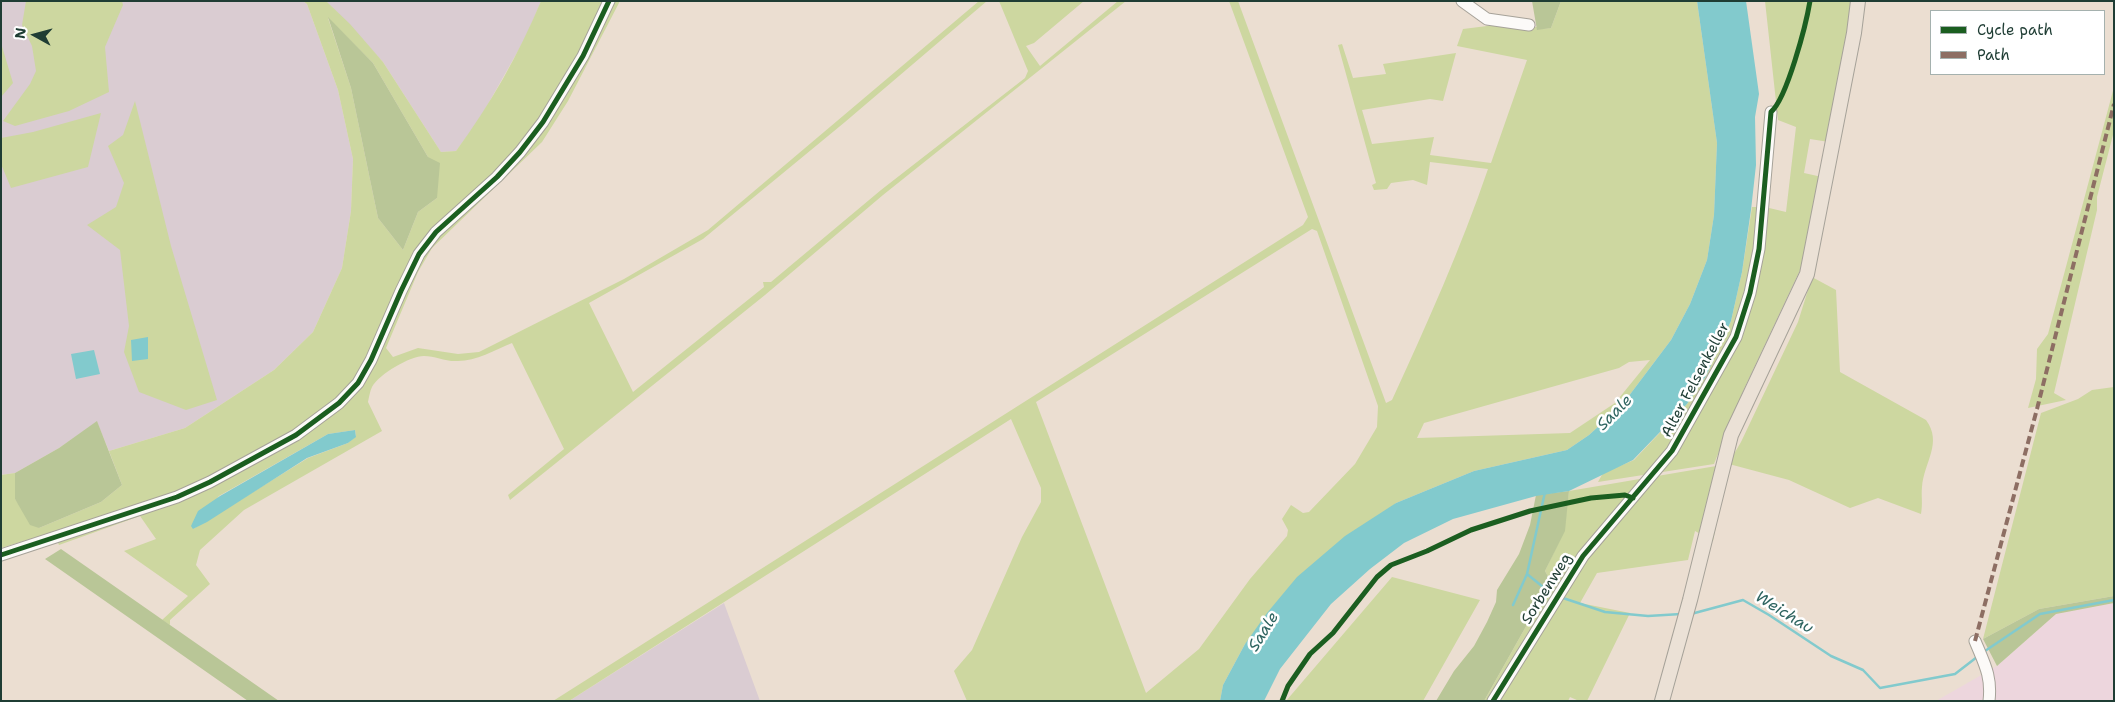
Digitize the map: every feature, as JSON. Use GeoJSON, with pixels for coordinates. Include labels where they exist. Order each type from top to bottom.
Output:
{"type":"FeatureCollection","features":[{"type":"Feature","properties":{"kind":"main road"},"geometry":{"type":"LineString","coordinates":[[1662,701],[1690,600],[1731,435],[1802,289],[1809,267],[1858,1]]}},
{"type":"Feature","properties":{"kind":"street"},"geometry":{"type":"LineString","coordinates":[[1,555],[177,497],[210,482],[296,435],[339,403],[358,383],[372,360],[419,254],[436,232],[497,177],[520,152],[543,122],[583,56],[608,1]]}},
{"type":"Feature","properties":{"kind":"street"},"geometry":{"type":"LineString","coordinates":[[1462,1],[1487,19],[1529,25]]}},
{"type":"Feature","properties":{"kind":"street","name":"Alter Felsenkeller"},"geometry":{"type":"LineString","coordinates":[[1633,498],[1682,435],[1732,344],[1744,315],[1759,249],[1771,112]]}},
{"type":"Feature","properties":{"kind":"street","name":"Sorbenweg"},"geometry":{"type":"LineString","coordinates":[[1493,701],[1583,556],[1633,498]]}},
{"type":"Feature","properties":{"kind":"street"},"geometry":{"type":"LineString","coordinates":[[1975,641],[1988,670],[1991,685],[1989,701]]}},
{"type":"Feature","properties":{"kind":"shaded area"},"geometry":{"type":"Polygon","coordinates":[[[1,1],[303,1],[307,4],[338,90],[353,159],[351,211],[342,268],[313,332],[274,370],[185,428],[109,451],[97,422],[59,448],[15,473],[1,475],[1,1]]]}},
{"type":"Feature","properties":{"kind":"shaded area"},"geometry":{"type":"Polygon","coordinates":[[[326,1],[541,1],[528,33],[478,122],[456,151],[441,152],[383,62],[326,1]]]}},
{"type":"Feature","properties":{"kind":"shaded area"},"geometry":{"type":"Polygon","coordinates":[[[724,603],[760,701],[569,701],[724,603]]]}},
{"type":"Feature","properties":{"kind":"shaded area"},"geometry":{"type":"Polygon","coordinates":[[[2114,603],[2114,701],[1936,701],[1997,666],[2056,614],[2114,603]]]}},
{"type":"Feature","properties":{"kind":"green space"},"geometry":{"type":"Polygon","coordinates":[[[26,1],[122,1],[123,5],[105,47],[109,92],[69,111],[15,126],[3,121],[30,84],[36,71],[32,46],[22,25],[26,1]]]}},
{"type":"Feature","properties":{"kind":"green space"},"geometry":{"type":"Polygon","coordinates":[[[303,1],[326,1],[350,24],[383,62],[441,152],[456,151],[481,116],[513,60],[541,1],[620,1],[568,101],[542,142],[432,248],[418,272],[386,348],[393,357],[418,348],[458,354],[479,352],[624,279],[708,230],[979,1],[987,1],[845,122],[703,239],[589,303],[633,392],[764,287],[763,282],[771,282],[881,190],[1025,78],[1028,71],[999,1],[1084,1],[1034,43],[1026,46],[1040,66],[1118,1],[1126,1],[883,195],[765,295],[510,500],[508,495],[564,449],[512,343],[485,355],[465,361],[424,356],[403,362],[388,371],[372,387],[368,402],[382,431],[244,510],[200,550],[196,565],[210,584],[170,620],[170,625],[162,620],[188,596],[124,551],[156,539],[140,516],[59,545],[53,532],[1,548],[1,475],[15,473],[15,499],[39,528],[101,502],[122,485],[109,451],[185,428],[274,370],[313,332],[342,268],[351,211],[353,159],[338,90],[307,4],[303,1]],[[328,18],[351,88],[378,218],[403,250],[418,212],[437,198],[428,157],[373,63],[328,18]],[[355,430],[328,434],[219,496],[193,529],[308,458],[348,443],[356,436],[355,430]]]}},
{"type":"Feature","properties":{"kind":"green space"},"geometry":{"type":"Polygon","coordinates":[[[1229,1],[1238,1],[1386,403],[1392,400],[1431,314],[1467,228],[1488,169],[1430,162],[1427,185],[1413,180],[1391,183],[1387,189],[1374,190],[1372,185],[1376,183],[1338,45],[1342,44],[1353,78],[1386,74],[1383,64],[1456,53],[1443,101],[1430,99],[1362,110],[1372,144],[1434,137],[1430,155],[1491,163],[1527,60],[1457,46],[1463,29],[1495,25],[1537,27],[1538,29],[1551,28],[1561,1],[1697,1],[1717,143],[1714,215],[1707,260],[1690,304],[1671,340],[1622,405],[1589,435],[1567,450],[1474,471],[1396,503],[1245,644],[1223,685],[1220,701],[967,701],[954,671],[972,650],[1022,537],[1041,502],[1041,488],[1011,419],[569,701],[553,701],[1303,225],[1308,217],[1229,1]],[[1312,229],[1036,402],[1146,693],[1199,649],[1250,579],[1287,536],[1288,530],[1282,519],[1291,505],[1303,513],[1309,512],[1355,464],[1377,427],[1378,406],[1317,231],[1312,229]],[[1650,360],[1629,362],[1619,368],[1424,423],[1417,438],[1570,433],[1615,403],[1650,360]]]}},
{"type":"Feature","properties":{"kind":"green space"},"geometry":{"type":"Polygon","coordinates":[[[1532,1],[1561,1],[1551,28],[1537,30],[1532,1]]]}},
{"type":"Feature","properties":{"kind":"green space"},"geometry":{"type":"Polygon","coordinates":[[[1765,1],[1852,1],[1829,142],[1810,139],[1804,173],[1822,177],[1802,266],[1744,389],[1714,464],[1598,482],[1603,473],[1634,460],[1687,404],[1706,376],[1731,321],[1742,272],[1752,207],[1765,207],[1786,212],[1796,127],[1778,120],[1765,1]]]}},
{"type":"Feature","properties":{"kind":"green space"},"geometry":{"type":"Polygon","coordinates":[[[328,17],[373,63],[428,157],[440,163],[437,198],[418,212],[403,250],[378,218],[351,88],[328,17]]]}},
{"type":"Feature","properties":{"kind":"green space"},"geometry":{"type":"Polygon","coordinates":[[[1,43],[13,83],[1,97],[1,43]]]}},
{"type":"Feature","properties":{"kind":"green space"},"geometry":{"type":"Polygon","coordinates":[[[2114,87],[2114,131],[2097,197],[2097,210],[2054,393],[2066,400],[2028,408],[2036,379],[2037,349],[2048,334],[2114,87]]]}},
{"type":"Feature","properties":{"kind":"green space"},"geometry":{"type":"Polygon","coordinates":[[[135,101],[171,246],[217,400],[186,410],[139,392],[124,352],[129,326],[120,250],[87,225],[116,207],[124,183],[108,146],[123,135],[135,101]]]}},
{"type":"Feature","properties":{"kind":"green space"},"geometry":{"type":"Polygon","coordinates":[[[101,113],[88,167],[11,188],[1,164],[1,138],[33,132],[101,113]]]}},
{"type":"Feature","properties":{"kind":"green space"},"geometry":{"type":"Polygon","coordinates":[[[1812,277],[1836,290],[1840,372],[1926,420],[1931,428],[1933,445],[1923,478],[1921,514],[1878,498],[1850,508],[1789,480],[1729,464],[1713,541],[1695,531],[1688,560],[1597,573],[1580,603],[1630,613],[1587,701],[1579,701],[1570,697],[1568,701],[1484,701],[1551,582],[1545,571],[1564,531],[1569,491],[1728,464],[1741,442],[1798,322],[1812,277]]]}},
{"type":"Feature","properties":{"kind":"green space"},"geometry":{"type":"Polygon","coordinates":[[[2114,387],[2114,596],[2039,609],[1983,639],[2041,413],[2078,399],[2092,390],[2114,387]]]}},
{"type":"Feature","properties":{"kind":"green space"},"geometry":{"type":"Polygon","coordinates":[[[97,421],[122,485],[101,502],[39,528],[30,525],[15,499],[15,473],[59,448],[97,421]]]}},
{"type":"Feature","properties":{"kind":"green space"},"geometry":{"type":"Polygon","coordinates":[[[1569,491],[1565,531],[1545,571],[1551,582],[1484,701],[1436,701],[1454,671],[1474,646],[1487,622],[1496,602],[1497,590],[1519,554],[1530,525],[1536,495],[1569,491]]]}},
{"type":"Feature","properties":{"kind":"green space"},"geometry":{"type":"Polygon","coordinates":[[[61,549],[279,701],[248,701],[45,559],[61,549]]]}},
{"type":"Feature","properties":{"kind":"green space"},"geometry":{"type":"Polygon","coordinates":[[[1392,577],[1480,600],[1423,701],[1286,701],[1392,577]]]}},
{"type":"Feature","properties":{"kind":"green space"},"geometry":{"type":"Polygon","coordinates":[[[2114,596],[2114,603],[2056,614],[1997,666],[1983,639],[2039,609],[2114,596]]]}},
{"type":"Feature","properties":{"kind":"water","name":"Saale"},"geometry":{"type":"Polygon","coordinates":[[[1697,1],[1746,1],[1759,94],[1755,117],[1756,165],[1751,210],[1742,272],[1731,321],[1706,376],[1687,404],[1633,460],[1569,491],[1536,496],[1453,519],[1404,543],[1370,569],[1331,604],[1280,669],[1264,701],[1220,701],[1223,685],[1245,644],[1267,613],[1297,577],[1345,536],[1396,503],[1474,471],[1567,450],[1589,435],[1622,405],[1671,340],[1690,304],[1707,260],[1714,215],[1717,143],[1697,1]]]}},
{"type":"Feature","properties":{"kind":"water"},"geometry":{"type":"Polygon","coordinates":[[[148,337],[148,359],[132,361],[131,340],[148,337]]]}},
{"type":"Feature","properties":{"kind":"water"},"geometry":{"type":"Polygon","coordinates":[[[94,350],[100,374],[76,379],[71,354],[94,350]]]}},
{"type":"Feature","properties":{"kind":"water"},"geometry":{"type":"Polygon","coordinates":[[[355,430],[356,437],[348,443],[307,458],[207,522],[193,529],[191,526],[198,511],[220,496],[328,434],[355,430]]]}},
{"type":"Feature","properties":{"kind":"waterway","name":"Weichau"},"geometry":{"type":"LineString","coordinates":[[1513,605],[1527,574],[1545,492]]}},
{"type":"Feature","properties":{"kind":"waterway","name":"Weichau"},"geometry":{"type":"LineString","coordinates":[[1527,574],[1548,591]]}},
{"type":"Feature","properties":{"kind":"waterway","name":"Weichau"},"geometry":{"type":"LineString","coordinates":[[1563,598],[1605,612],[1648,616],[1681,614]]}},
{"type":"Feature","properties":{"kind":"waterway","name":"Weichau"},"geometry":{"type":"LineString","coordinates":[[1691,614],[1743,600],[1831,656],[1863,670],[1880,688],[1955,674],[1977,657]]}},
{"type":"Feature","properties":{"kind":"waterway","name":"Weichau"},"geometry":{"type":"LineString","coordinates":[[1985,651],[2040,614],[2114,600]]}},
{"type":"Feature","properties":{"kind":"marked path"},"geometry":{"type":"LineString","coordinates":[[1975,641],[2037,409],[2114,104]]}},
{"type":"Feature","properties":{"kind":"cycle path"},"geometry":{"type":"LineString","coordinates":[[1,555],[177,497],[210,482],[296,435],[339,403],[358,383],[371,360],[419,254],[436,232],[497,177],[520,152],[543,122],[583,56],[609,1]]}},
{"type":"Feature","properties":{"kind":"cycle path"},"geometry":{"type":"LineString","coordinates":[[1493,701],[1583,556],[1672,451],[1736,337],[1750,293],[1759,249],[1771,112],[1777,104],[1789,77],[1800,43],[1810,1]]}},
{"type":"Feature","properties":{"kind":"cycle path"},"geometry":{"type":"LineString","coordinates":[[1282,701],[1288,686],[1310,654],[1333,633],[1377,577],[1391,565],[1427,551],[1471,530],[1530,511],[1591,498],[1625,495],[1633,498]]}}]}
